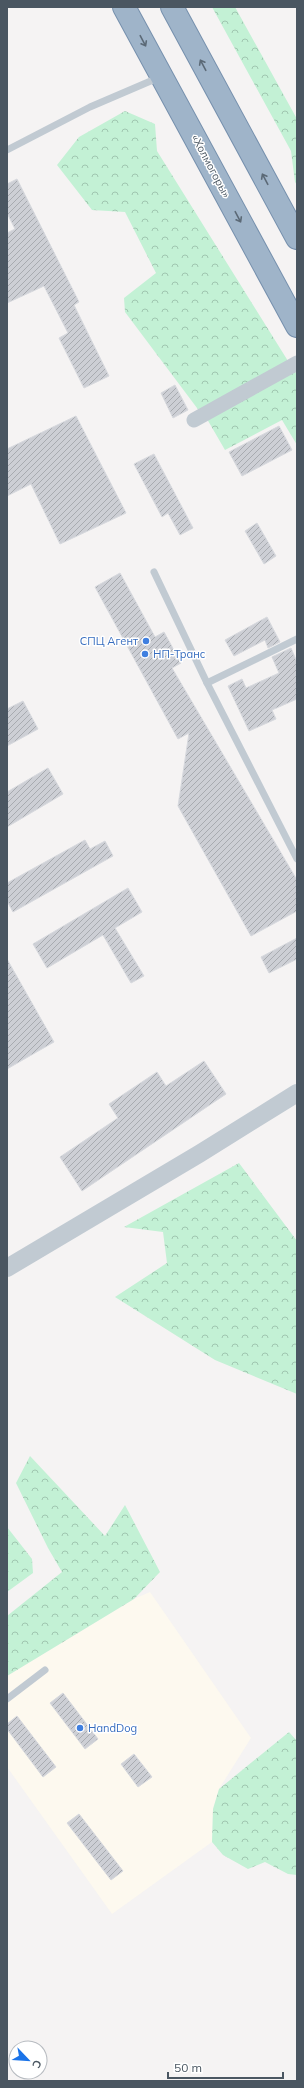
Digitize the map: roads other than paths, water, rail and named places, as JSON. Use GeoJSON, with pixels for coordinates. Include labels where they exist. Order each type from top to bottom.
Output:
{"type":"FeatureCollection","features":[{"type":"Feature","properties":{"kind":"highway","name":"«Холмогоры»"},"geometry":{"type":"LineString","coordinates":[[124,7],[297,326]]}},
{"type":"Feature","properties":{"kind":"highway"},"geometry":{"type":"LineString","coordinates":[[172,7],[297,238]]}},
{"type":"Feature","properties":{"kind":"street"},"geometry":{"type":"LineString","coordinates":[[194,420],[297,363]]}},
{"type":"Feature","properties":{"kind":"street"},"geometry":{"type":"LineString","coordinates":[[7,1268],[199,1154],[297,1093]]}},
{"type":"Feature","properties":{"kind":"lane"},"geometry":{"type":"LineString","coordinates":[[7,150],[90,107],[162,77]]}},
{"type":"Feature","properties":{"kind":"lane"},"geometry":{"type":"LineString","coordinates":[[154,572],[207,683],[297,859]]}},
{"type":"Feature","properties":{"kind":"lane"},"geometry":{"type":"LineString","coordinates":[[207,683],[297,639]]}},
{"type":"Feature","properties":{"kind":"lane"},"geometry":{"type":"LineString","coordinates":[[7,1699],[45,1670]]}},
{"type":"Feature","properties":{"kind":"place","name":"СПЦ Агент"},"geometry":{"type":"Point","coordinates":[146,641]}},
{"type":"Feature","properties":{"kind":"place","name":"НП-Транс"},"geometry":{"type":"Point","coordinates":[145,654]}},
{"type":"Feature","properties":{"kind":"place","name":"HandDog"},"geometry":{"type":"Point","coordinates":[80,1728]}}]}
